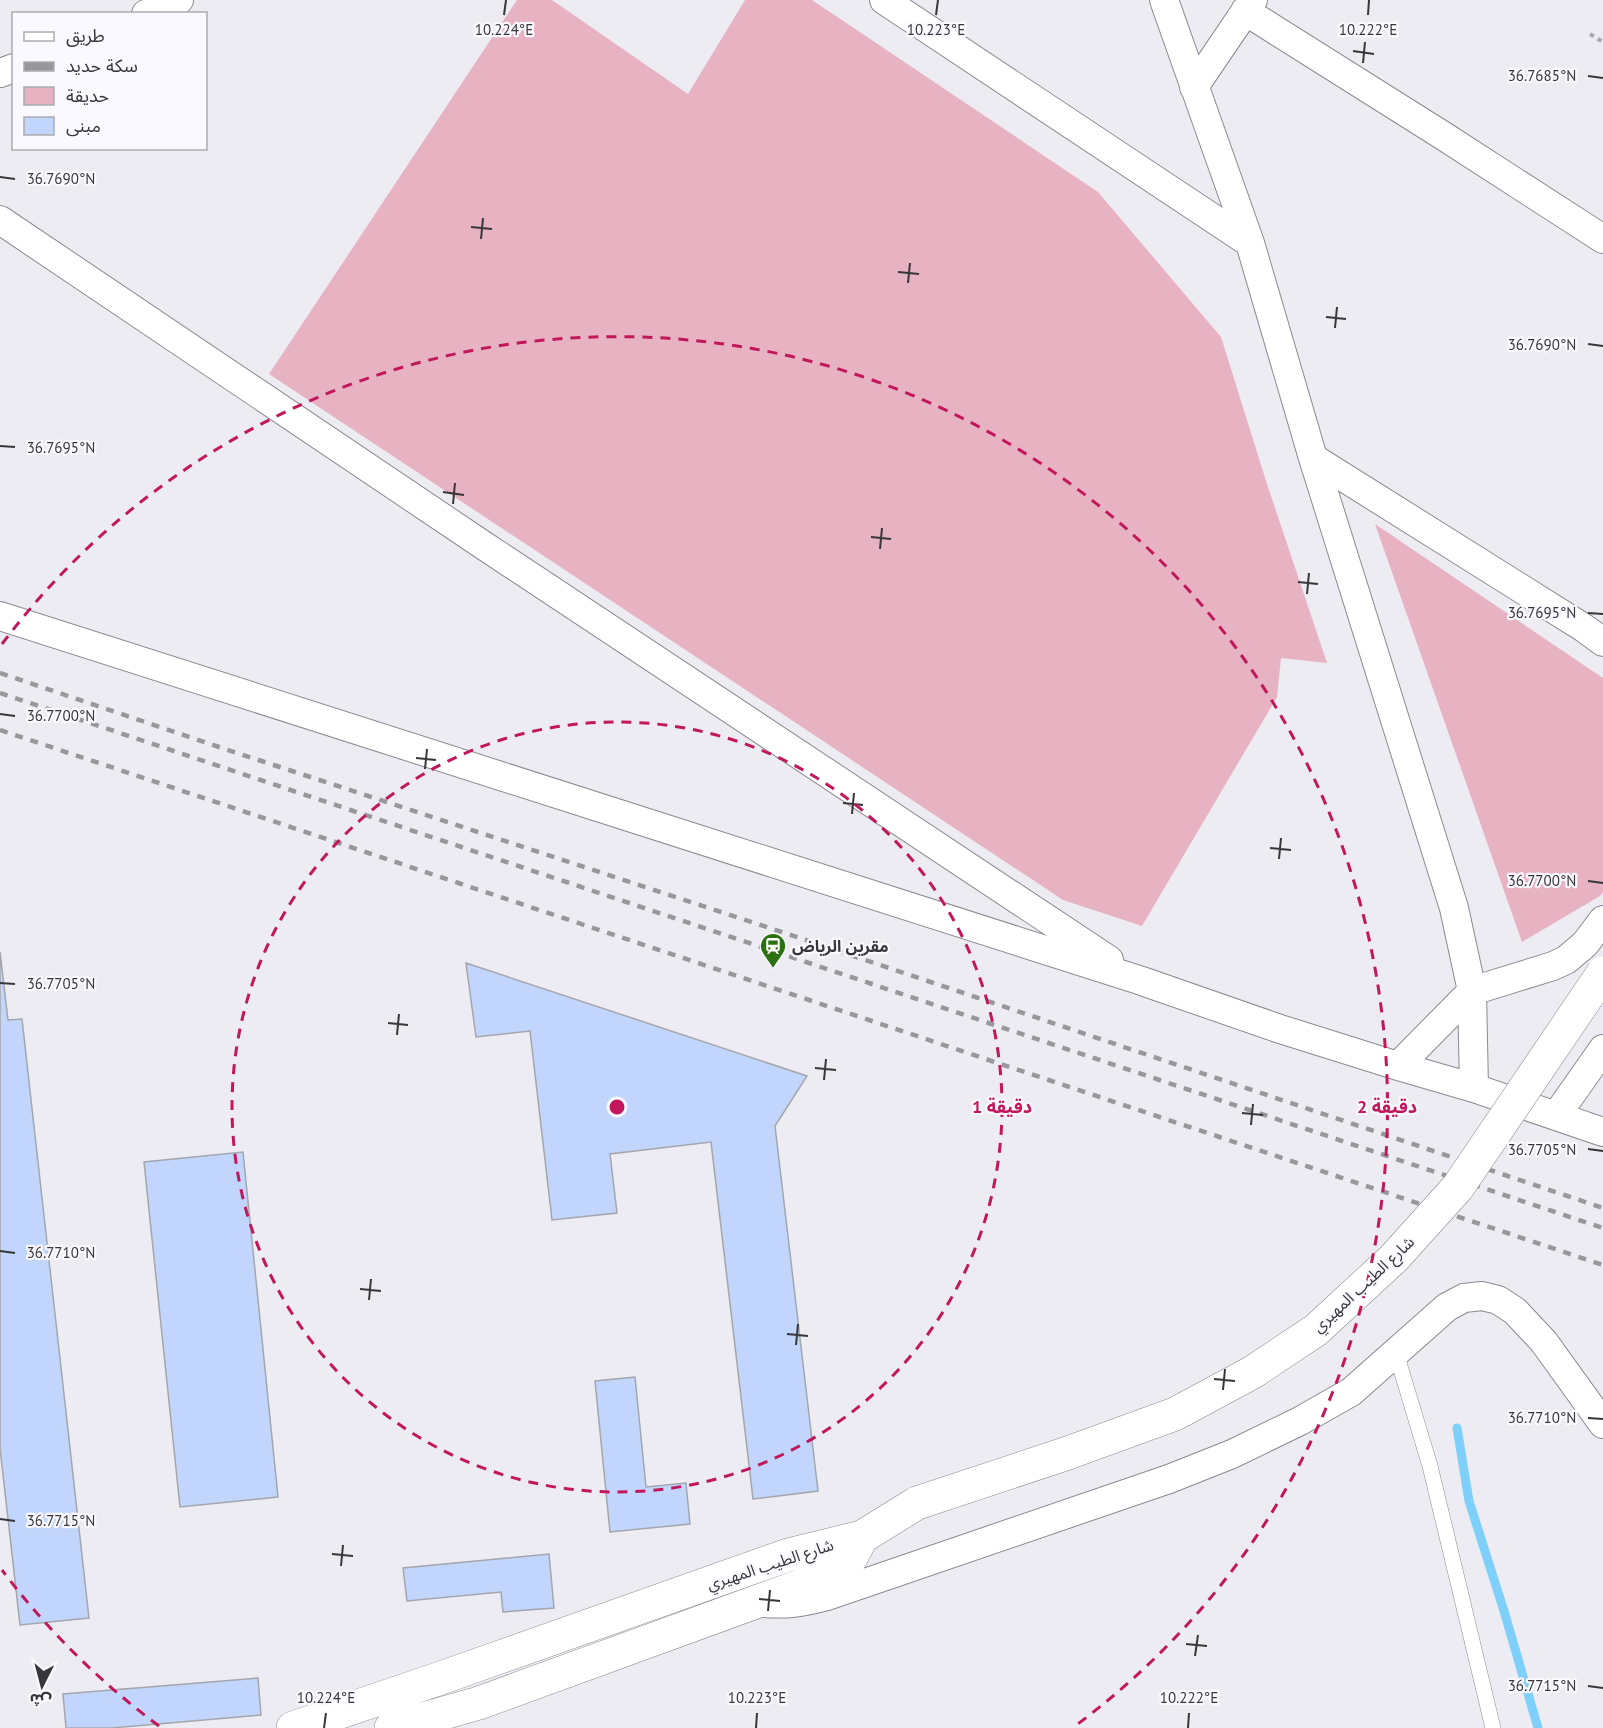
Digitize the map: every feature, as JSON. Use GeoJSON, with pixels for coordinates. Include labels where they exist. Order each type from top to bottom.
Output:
{"type":"FeatureCollection","features":[{"type":"Feature","properties":{"kind":"street"},"geometry":{"type":"LineString","coordinates":[[151,12],[179,0]]}},
{"type":"Feature","properties":{"kind":"street"},"geometry":{"type":"LineString","coordinates":[[884,0],[1250,243]]}},
{"type":"Feature","properties":{"kind":"street"},"geometry":{"type":"LineString","coordinates":[[1164,0],[1250,243],[1313,458],[1446,879],[1472,991],[1474,1088]]}},
{"type":"Feature","properties":{"kind":"street"},"geometry":{"type":"LineString","coordinates":[[1194,87],[1249,6],[1603,239]]}},
{"type":"Feature","properties":{"kind":"street"},"geometry":{"type":"LineString","coordinates":[[0,220],[483,545],[1138,980]]}},
{"type":"Feature","properties":{"kind":"street"},"geometry":{"type":"LineString","coordinates":[[1313,458],[1603,642]]}},
{"type":"Feature","properties":{"kind":"street"},"geometry":{"type":"LineString","coordinates":[[0,616],[1138,980],[1280,1029],[1474,1088],[1603,1132]]}},
{"type":"Feature","properties":{"kind":"street"},"geometry":{"type":"LineString","coordinates":[[1398,1066],[1472,991],[1566,960],[1585,944],[1603,920]]}},
{"type":"Feature","properties":{"kind":"street","name":"شارع الطيب المهيري"},"geometry":{"type":"LineString","coordinates":[[292,1728],[788,1555],[862,1537],[917,1503],[1065,1454],[1175,1414],[1253,1372],[1316,1330],[1394,1258],[1458,1187],[1603,974]]}},
{"type":"Feature","properties":{"kind":"street"},"geometry":{"type":"LineString","coordinates":[[1557,1116],[1603,1049]]}},
{"type":"Feature","properties":{"kind":"street"},"geometry":{"type":"LineString","coordinates":[[754,1602],[785,1605],[827,1596],[1169,1479],[1232,1455],[1351,1392],[1447,1307],[1464,1298],[1482,1296],[1498,1300],[1515,1311],[1529,1325],[1603,1424]]}},
{"type":"Feature","properties":{"kind":"street","name":"شارع الطيب المهيري"},"geometry":{"type":"LineString","coordinates":[[408,1725],[479,1703],[808,1583],[847,1565],[862,1537]]}},
{"type":"Feature","properties":{"kind":"lane"},"geometry":{"type":"LineString","coordinates":[[1396,1353],[1430,1466],[1493,1728]]}},
{"type":"Feature","properties":{"kind":"path"},"geometry":{"type":"LineString","coordinates":[[1590,34],[1603,42]]}},
{"type":"Feature","properties":{"kind":"green space"},"geometry":{"type":"Polygon","coordinates":[[[517,0],[552,0],[688,94],[745,0],[812,0],[1098,192],[1221,337],[1327,663],[1281,658],[1277,697],[1142,926],[1063,900],[269,374],[517,0]]]}},
{"type":"Feature","properties":{"kind":"green space"},"geometry":{"type":"Polygon","coordinates":[[[1375,524],[1603,678],[1603,892],[1600,896],[1522,942],[1375,524]]]}},
{"type":"Feature","properties":{"kind":"building"},"geometry":{"type":"Polygon","coordinates":[[[0,952],[8,1020],[22,1019],[89,1618],[20,1625],[0,1448],[0,952]]]}},
{"type":"Feature","properties":{"kind":"building"},"geometry":{"type":"Polygon","coordinates":[[[466,963],[807,1076],[775,1126],[818,1491],[753,1499],[711,1142],[610,1154],[617,1213],[552,1220],[530,1031],[476,1037],[466,963]]]}},
{"type":"Feature","properties":{"kind":"building"},"geometry":{"type":"Polygon","coordinates":[[[243,1152],[278,1497],[180,1507],[144,1162],[243,1152]]]}},
{"type":"Feature","properties":{"kind":"building"},"geometry":{"type":"Polygon","coordinates":[[[635,1377],[646,1487],[686,1483],[690,1524],[610,1532],[595,1381],[635,1377]]]}},
{"type":"Feature","properties":{"kind":"building"},"geometry":{"type":"Polygon","coordinates":[[[549,1554],[554,1608],[503,1612],[501,1592],[407,1601],[403,1568],[549,1554]]]}},
{"type":"Feature","properties":{"kind":"building"},"geometry":{"type":"Polygon","coordinates":[[[258,1678],[261,1715],[112,1728],[66,1728],[63,1694],[258,1678]]]}},
{"type":"Feature","properties":{"kind":"waterway"},"geometry":{"type":"LineString","coordinates":[[1457,1428],[1469,1501],[1538,1728]]}},
{"type":"Feature","properties":{"kind":"railway"},"geometry":{"type":"LineString","coordinates":[[0,673],[785,933],[1603,1208]]}},
{"type":"Feature","properties":{"kind":"railway"},"geometry":{"type":"LineString","coordinates":[[0,693],[1603,1228]]}},
{"type":"Feature","properties":{"kind":"railway"},"geometry":{"type":"LineString","coordinates":[[0,730],[1603,1265]]}},
{"type":"Feature","properties":{"kind":"place","name":"مقرين الرياض"},"geometry":{"type":"Point","coordinates":[773,969]}}]}
